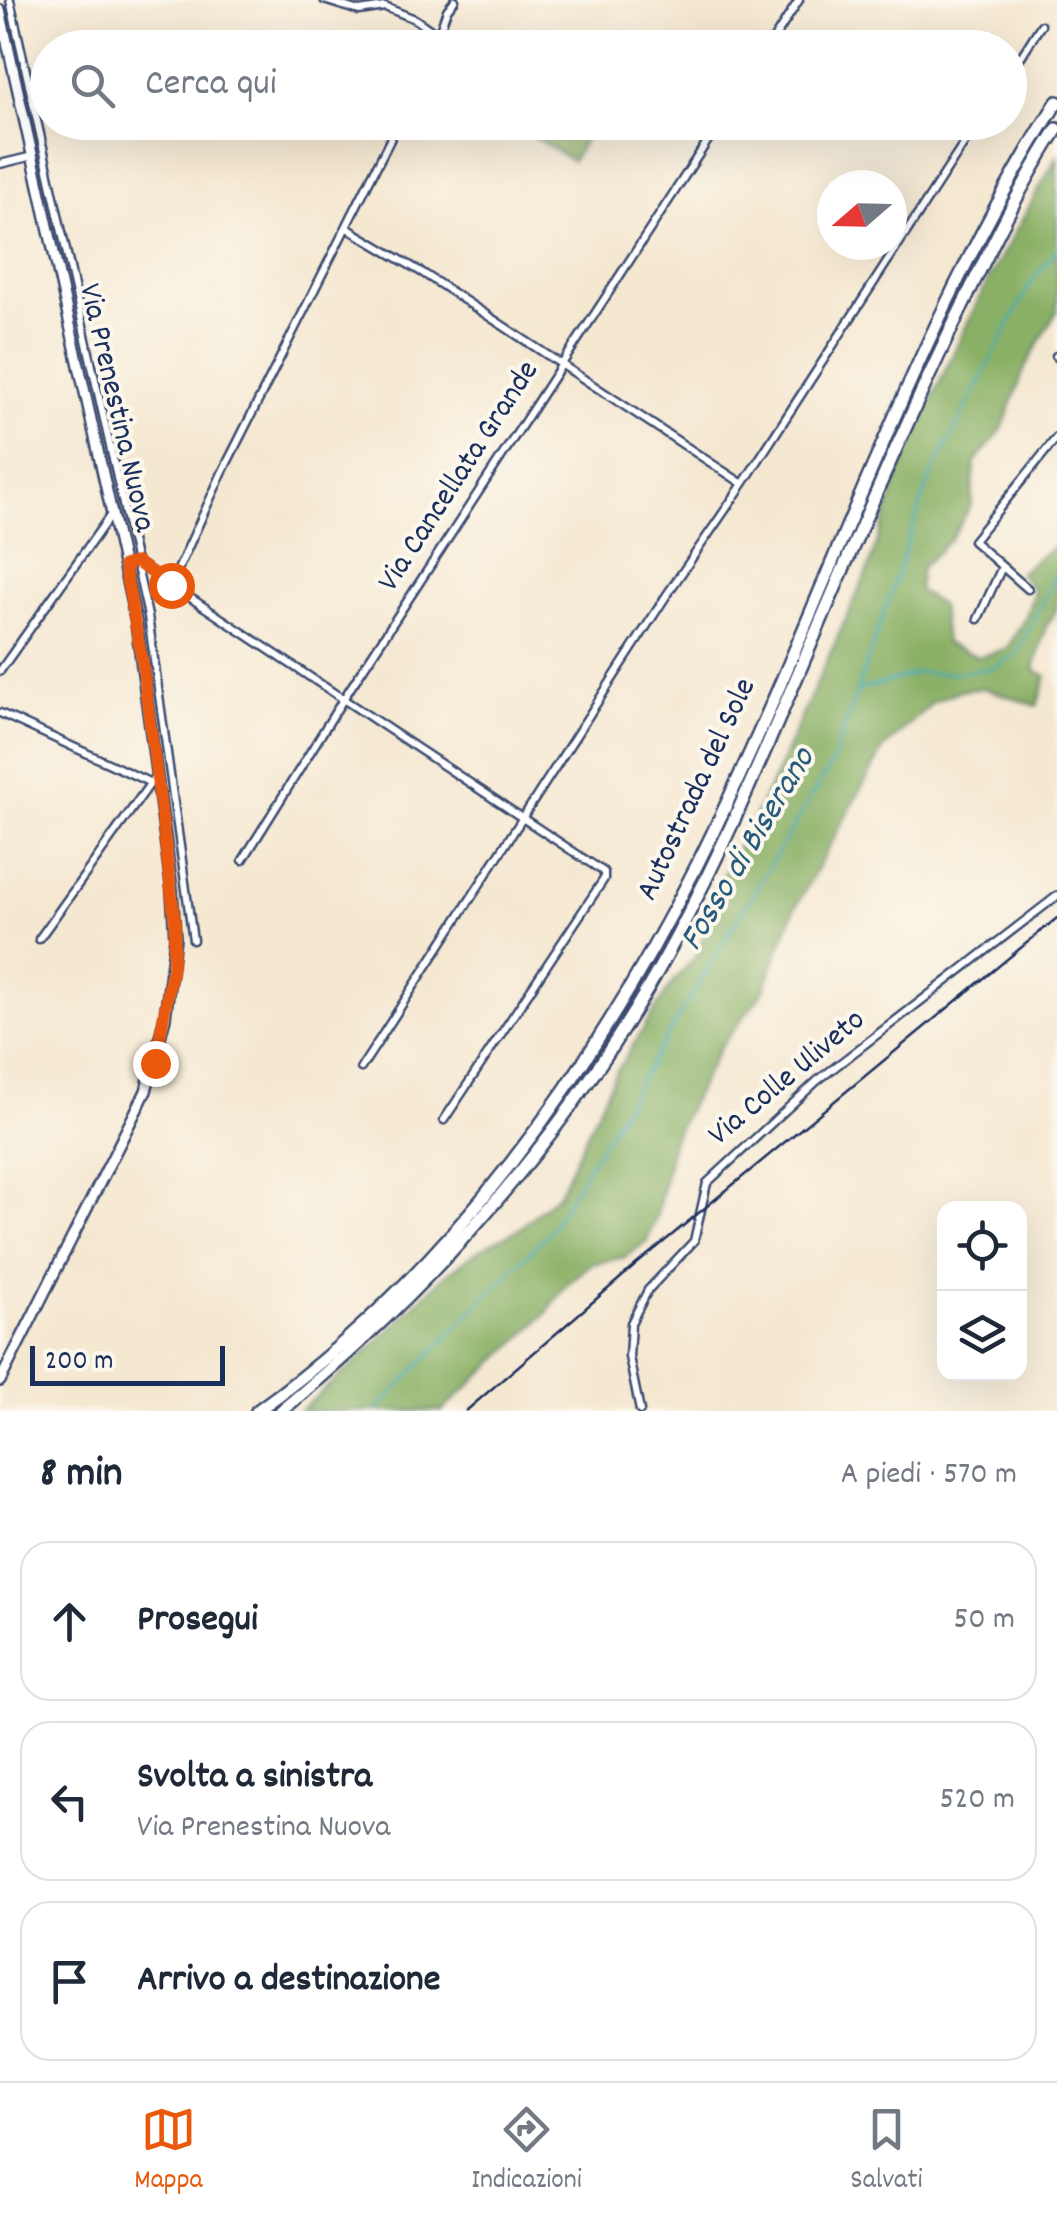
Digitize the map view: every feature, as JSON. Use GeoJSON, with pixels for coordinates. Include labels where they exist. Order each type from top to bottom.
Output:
{"type":"FeatureCollection","features":[{"type":"Feature","properties":{"kind":"highway","name":"Autostrada del Sole"},"geometry":{"type":"LineString","coordinates":[[256,1411],[338,1345],[459,1224],[578,1074],[628,993],[699,861],[930,338],[980,236],[1057,102]]}},
{"type":"Feature","properties":{"kind":"highway","name":"Autostrada del Sole"},"geometry":{"type":"LineString","coordinates":[[280,1411],[346,1357],[429,1276],[488,1211],[589,1083],[648,986],[710,870],[903,429],[992,244],[1057,128]]}},
{"type":"Feature","properties":{"kind":"main road","name":"Via Prenestina Nuova"},"geometry":{"type":"LineString","coordinates":[[0,10],[139,642],[175,938],[155,1063],[143,1098],[0,1381]]}},
{"type":"Feature","properties":{"kind":"street"},"geometry":{"type":"LineString","coordinates":[[10,0],[30,89]]}},
{"type":"Feature","properties":{"kind":"street"},"geometry":{"type":"LineString","coordinates":[[324,0],[359,11],[385,6],[431,30]]}},
{"type":"Feature","properties":{"kind":"street"},"geometry":{"type":"LineString","coordinates":[[440,30],[455,0]]}},
{"type":"Feature","properties":{"kind":"street"},"geometry":{"type":"LineString","coordinates":[[780,30],[799,0]]}},
{"type":"Feature","properties":{"kind":"street"},"geometry":{"type":"LineString","coordinates":[[1027,47],[1041,25]]}},
{"type":"Feature","properties":{"kind":"street"},"geometry":{"type":"LineString","coordinates":[[41,140],[154,653],[193,940]]}},
{"type":"Feature","properties":{"kind":"street"},"geometry":{"type":"LineString","coordinates":[[171,585],[222,473],[389,140]]}},
{"type":"Feature","properties":{"kind":"street","name":"Via Cancellata Grande"},"geometry":{"type":"LineString","coordinates":[[243,860],[344,698],[708,140]]}},
{"type":"Feature","properties":{"kind":"street"},"geometry":{"type":"LineString","coordinates":[[362,1068],[668,592],[743,484],[966,140]]}},
{"type":"Feature","properties":{"kind":"street"},"geometry":{"type":"LineString","coordinates":[[0,164],[33,156]]}},
{"type":"Feature","properties":{"kind":"street"},"geometry":{"type":"LineString","coordinates":[[347,228],[423,273],[743,484]]}},
{"type":"Feature","properties":{"kind":"street"},"geometry":{"type":"LineString","coordinates":[[1028,589],[973,540],[1057,437]]}},
{"type":"Feature","properties":{"kind":"street"},"geometry":{"type":"LineString","coordinates":[[0,671],[112,512]]}},
{"type":"Feature","properties":{"kind":"street"},"geometry":{"type":"LineString","coordinates":[[124,565],[136,562],[602,871],[604,878],[444,1120]]}},
{"type":"Feature","properties":{"kind":"street"},"geometry":{"type":"LineString","coordinates":[[978,619],[1002,567]]}},
{"type":"Feature","properties":{"kind":"street"},"geometry":{"type":"LineString","coordinates":[[0,713],[154,778],[39,939]]}},
{"type":"Feature","properties":{"kind":"street","name":"Via Colle Uliveto"},"geometry":{"type":"LineString","coordinates":[[640,1411],[629,1357],[631,1323],[648,1290],[694,1241],[707,1183],[817,1080],[1057,896]]}},
{"type":"Feature","properties":{"kind":"green space"},"geometry":{"type":"Polygon","coordinates":[[[539,140],[584,140],[572,161],[539,140]]]}},
{"type":"Feature","properties":{"kind":"green space"},"geometry":{"type":"Polygon","coordinates":[[[1057,157],[1057,311],[1025,368],[1002,429],[975,462],[971,505],[950,540],[921,567],[918,590],[941,606],[945,643],[978,657],[1007,649],[1027,614],[1034,590],[1019,573],[1057,544],[1057,609],[1046,626],[1034,670],[1047,676],[1037,706],[984,688],[958,691],[933,702],[884,748],[795,908],[763,992],[720,1047],[673,1138],[657,1215],[647,1241],[625,1257],[591,1264],[567,1284],[545,1315],[442,1411],[300,1411],[443,1277],[479,1250],[519,1229],[559,1193],[615,1074],[672,983],[698,954],[716,888],[768,791],[869,568],[905,456],[986,284],[1057,157]]]}},
{"type":"Feature","properties":{"kind":"waterway","name":"Fosso di Biserano"},"geometry":{"type":"LineString","coordinates":[[375,1411],[548,1233],[833,761],[930,478],[1029,286],[1057,249]]}},
{"type":"Feature","properties":{"kind":"waterway"},"geometry":{"type":"LineString","coordinates":[[857,691],[917,673],[994,668],[1016,654],[1057,572]]}},
{"type":"Feature","properties":{"kind":"railway"},"geometry":{"type":"LineString","coordinates":[[466,1411],[638,1263],[1057,918]]}},
{"type":"Feature","properties":{"kind":"route"},"geometry":{"type":"LineString","coordinates":[[155,1063],[173,966],[175,922],[142,660],[124,565],[136,562],[171,585]]}}]}
